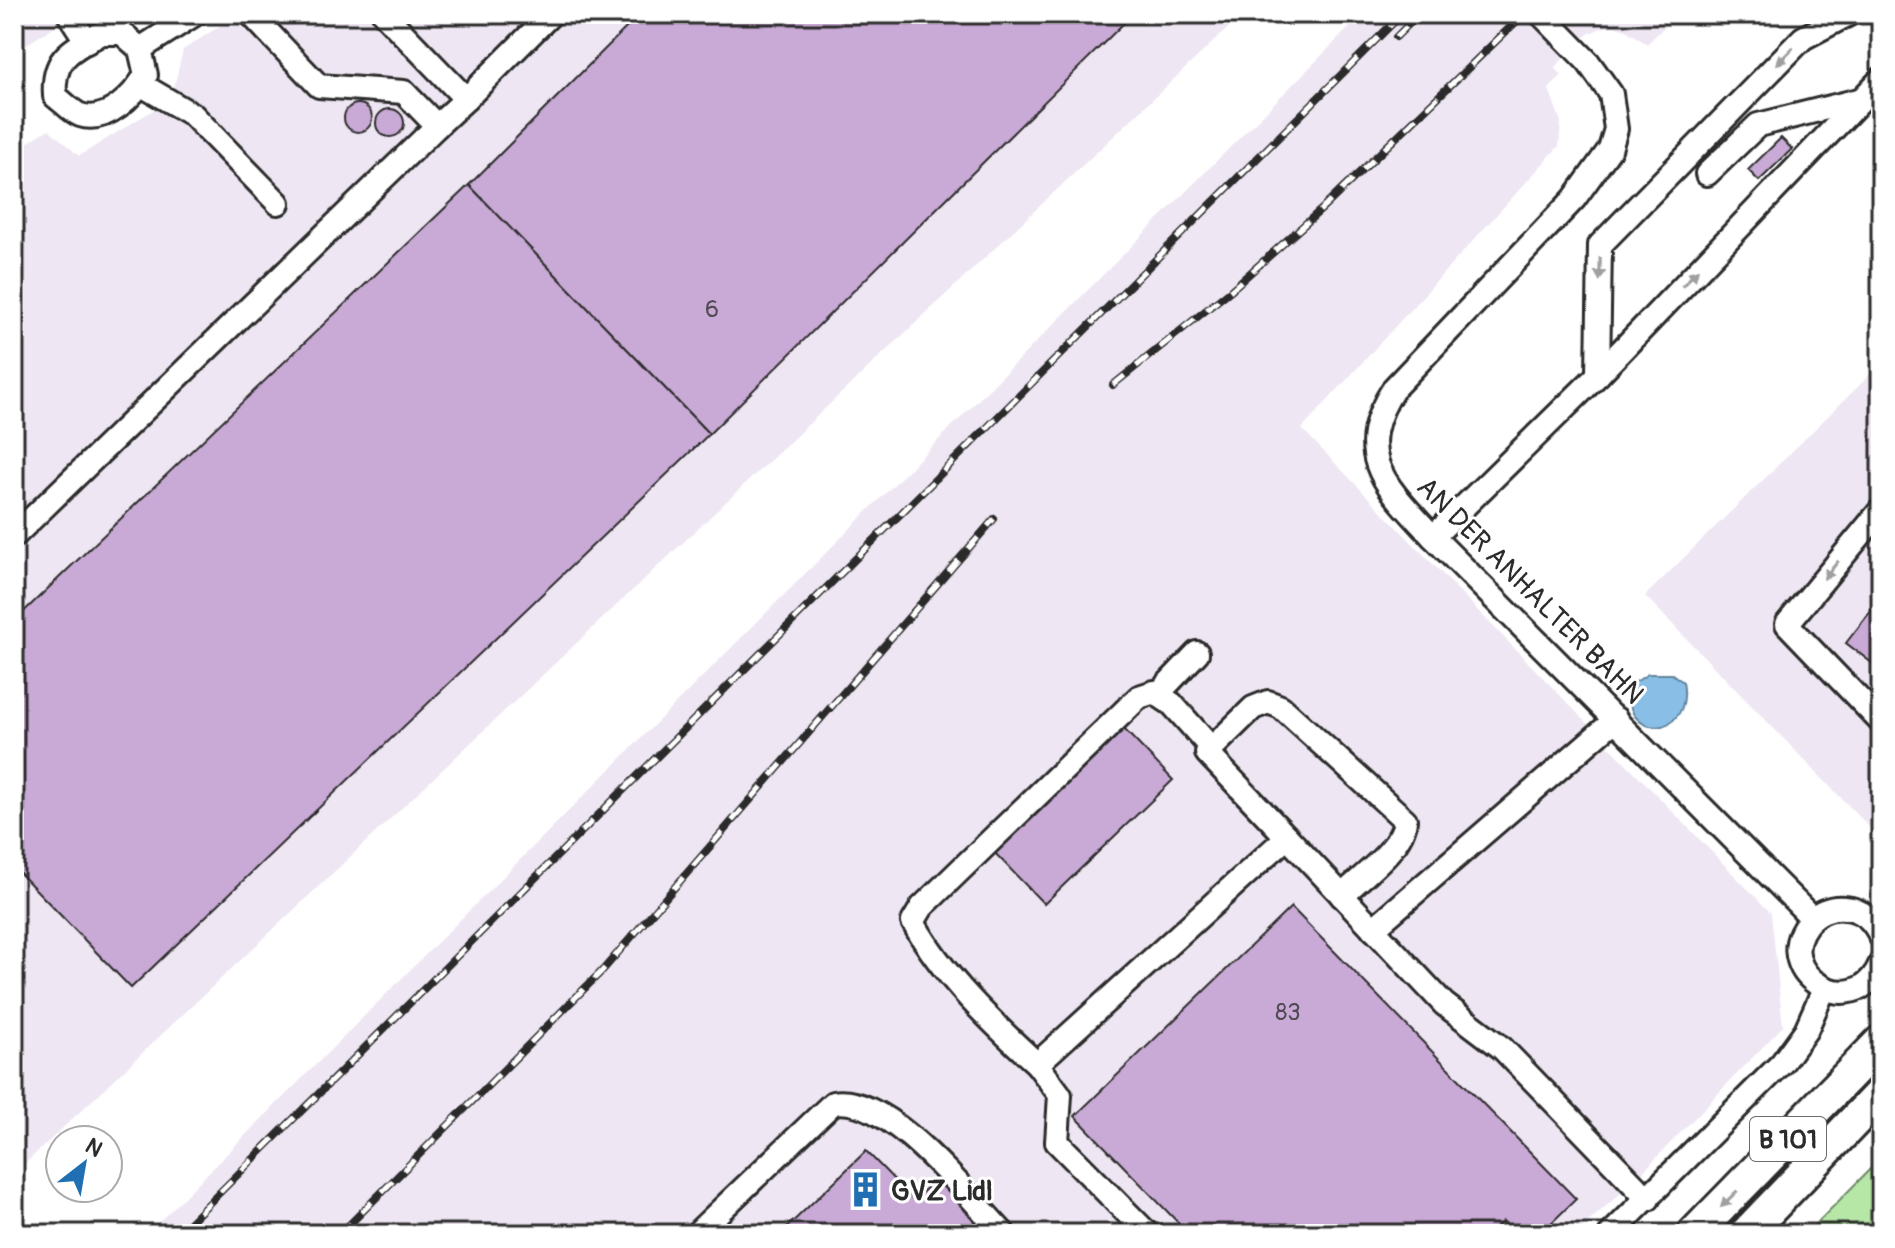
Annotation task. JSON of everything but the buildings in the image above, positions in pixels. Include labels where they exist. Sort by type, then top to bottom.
[{"type":"highway","name":"B 101","points":[[1694,1234],[1881,1042]]},
{"type":"highway","name":"B 101","points":[[1746,1234],[1881,1093]]},
{"type":"street","points":[[69,14],[87,42]]},
{"type":"street","points":[[140,49],[195,14]]},
{"type":"street","points":[[251,14],[319,86],[404,92],[437,126]]},
{"type":"street","points":[[384,14],[466,99]]},
{"type":"street","points":[[14,536],[551,14]]},
{"type":"street","name":"AN DER ANHALTER BAHN","points":[[1541,14],[1588,62],[1613,102],[1616,129],[1610,149],[1574,199],[1394,388],[1375,424],[1373,451],[1381,478],[1433,537],[1812,918]]},
{"type":"street","points":[[1598,375],[1600,245],[1803,38],[1849,14]]},
{"type":"street","points":[[102,33],[122,33],[140,49],[146,75],[134,95],[104,113],[81,115],[55,96],[53,73],[69,51],[102,33]]},
{"type":"street","points":[[1433,537],[1598,375],[1881,79]]},
{"type":"street","points":[[140,84],[193,115],[278,203]]},
{"type":"street","points":[[1707,174],[1758,125],[1860,100]]},
{"type":"street","points":[[1881,510],[1787,624],[1881,722]]},
{"type":"street","points":[[1158,694],[1197,653]]},
{"type":"street","points":[[1148,1234],[1057,1142],[1060,1095],[1037,1064],[990,1020],[924,943],[913,922],[922,907],[1139,697],[1154,692],[1158,694],[1172,704],[1212,749]]},
{"type":"street","points":[[1342,896],[1395,843],[1404,831],[1405,820],[1281,707],[1268,702],[1253,708],[1207,753],[1287,837],[1342,896],[1373,929],[1444,1004],[1502,1048],[1648,1199]]},
{"type":"street","points":[[1373,929],[1616,719]]},
{"type":"street","points":[[1037,1064],[1287,837]]},
{"type":"street","points":[[1880,930],[1858,911],[1834,908],[1812,918],[1803,930],[1799,957],[1812,982],[1837,993],[1863,986],[1881,963]]},
{"type":"street","points":[[1611,1234],[1782,1063],[1806,1030],[1824,989]]},
{"type":"street","points":[[696,1234],[833,1103],[850,1100],[894,1120],[1004,1234]]},
{"type":"shaded area","points":[[14,14],[73,14],[14,53]]},
{"type":"shaded area","points":[[238,14],[1243,14],[67,1124],[44,1124],[44,1146],[14,1174],[14,151],[49,129],[79,156],[171,99],[183,50]]},
{"type":"shaded area","points":[[1363,14],[1677,14],[1647,44],[1626,30],[1613,26],[1601,28],[1588,34],[1554,68],[1562,75],[1549,89],[1561,122],[1559,146],[1302,429],[1771,913],[1783,1026],[1632,1183],[1575,1234],[147,1234]]},
{"type":"shaded area","points":[[1881,364],[1881,839],[1645,596]]},
{"type":"green space","points":[[1881,1158],[1881,1234],[1806,1234]]},
{"type":"water","points":[[1648,674],[1672,674],[1683,682],[1683,701],[1678,715],[1668,724],[1656,727],[1645,724],[1635,716],[1630,703],[1631,685]]},
{"type":"railway","points":[[178,1234],[1402,14]]},
{"type":"railway","points":[[1396,37],[1419,14]]},
{"type":"railway","points":[[1113,385],[1231,290],[1323,208],[1524,14]]},
{"type":"railway","points":[[340,1234],[602,971],[994,519]]},
{"type":"place","name":"GVZ Lidl","points":[[865,1190]]}]
